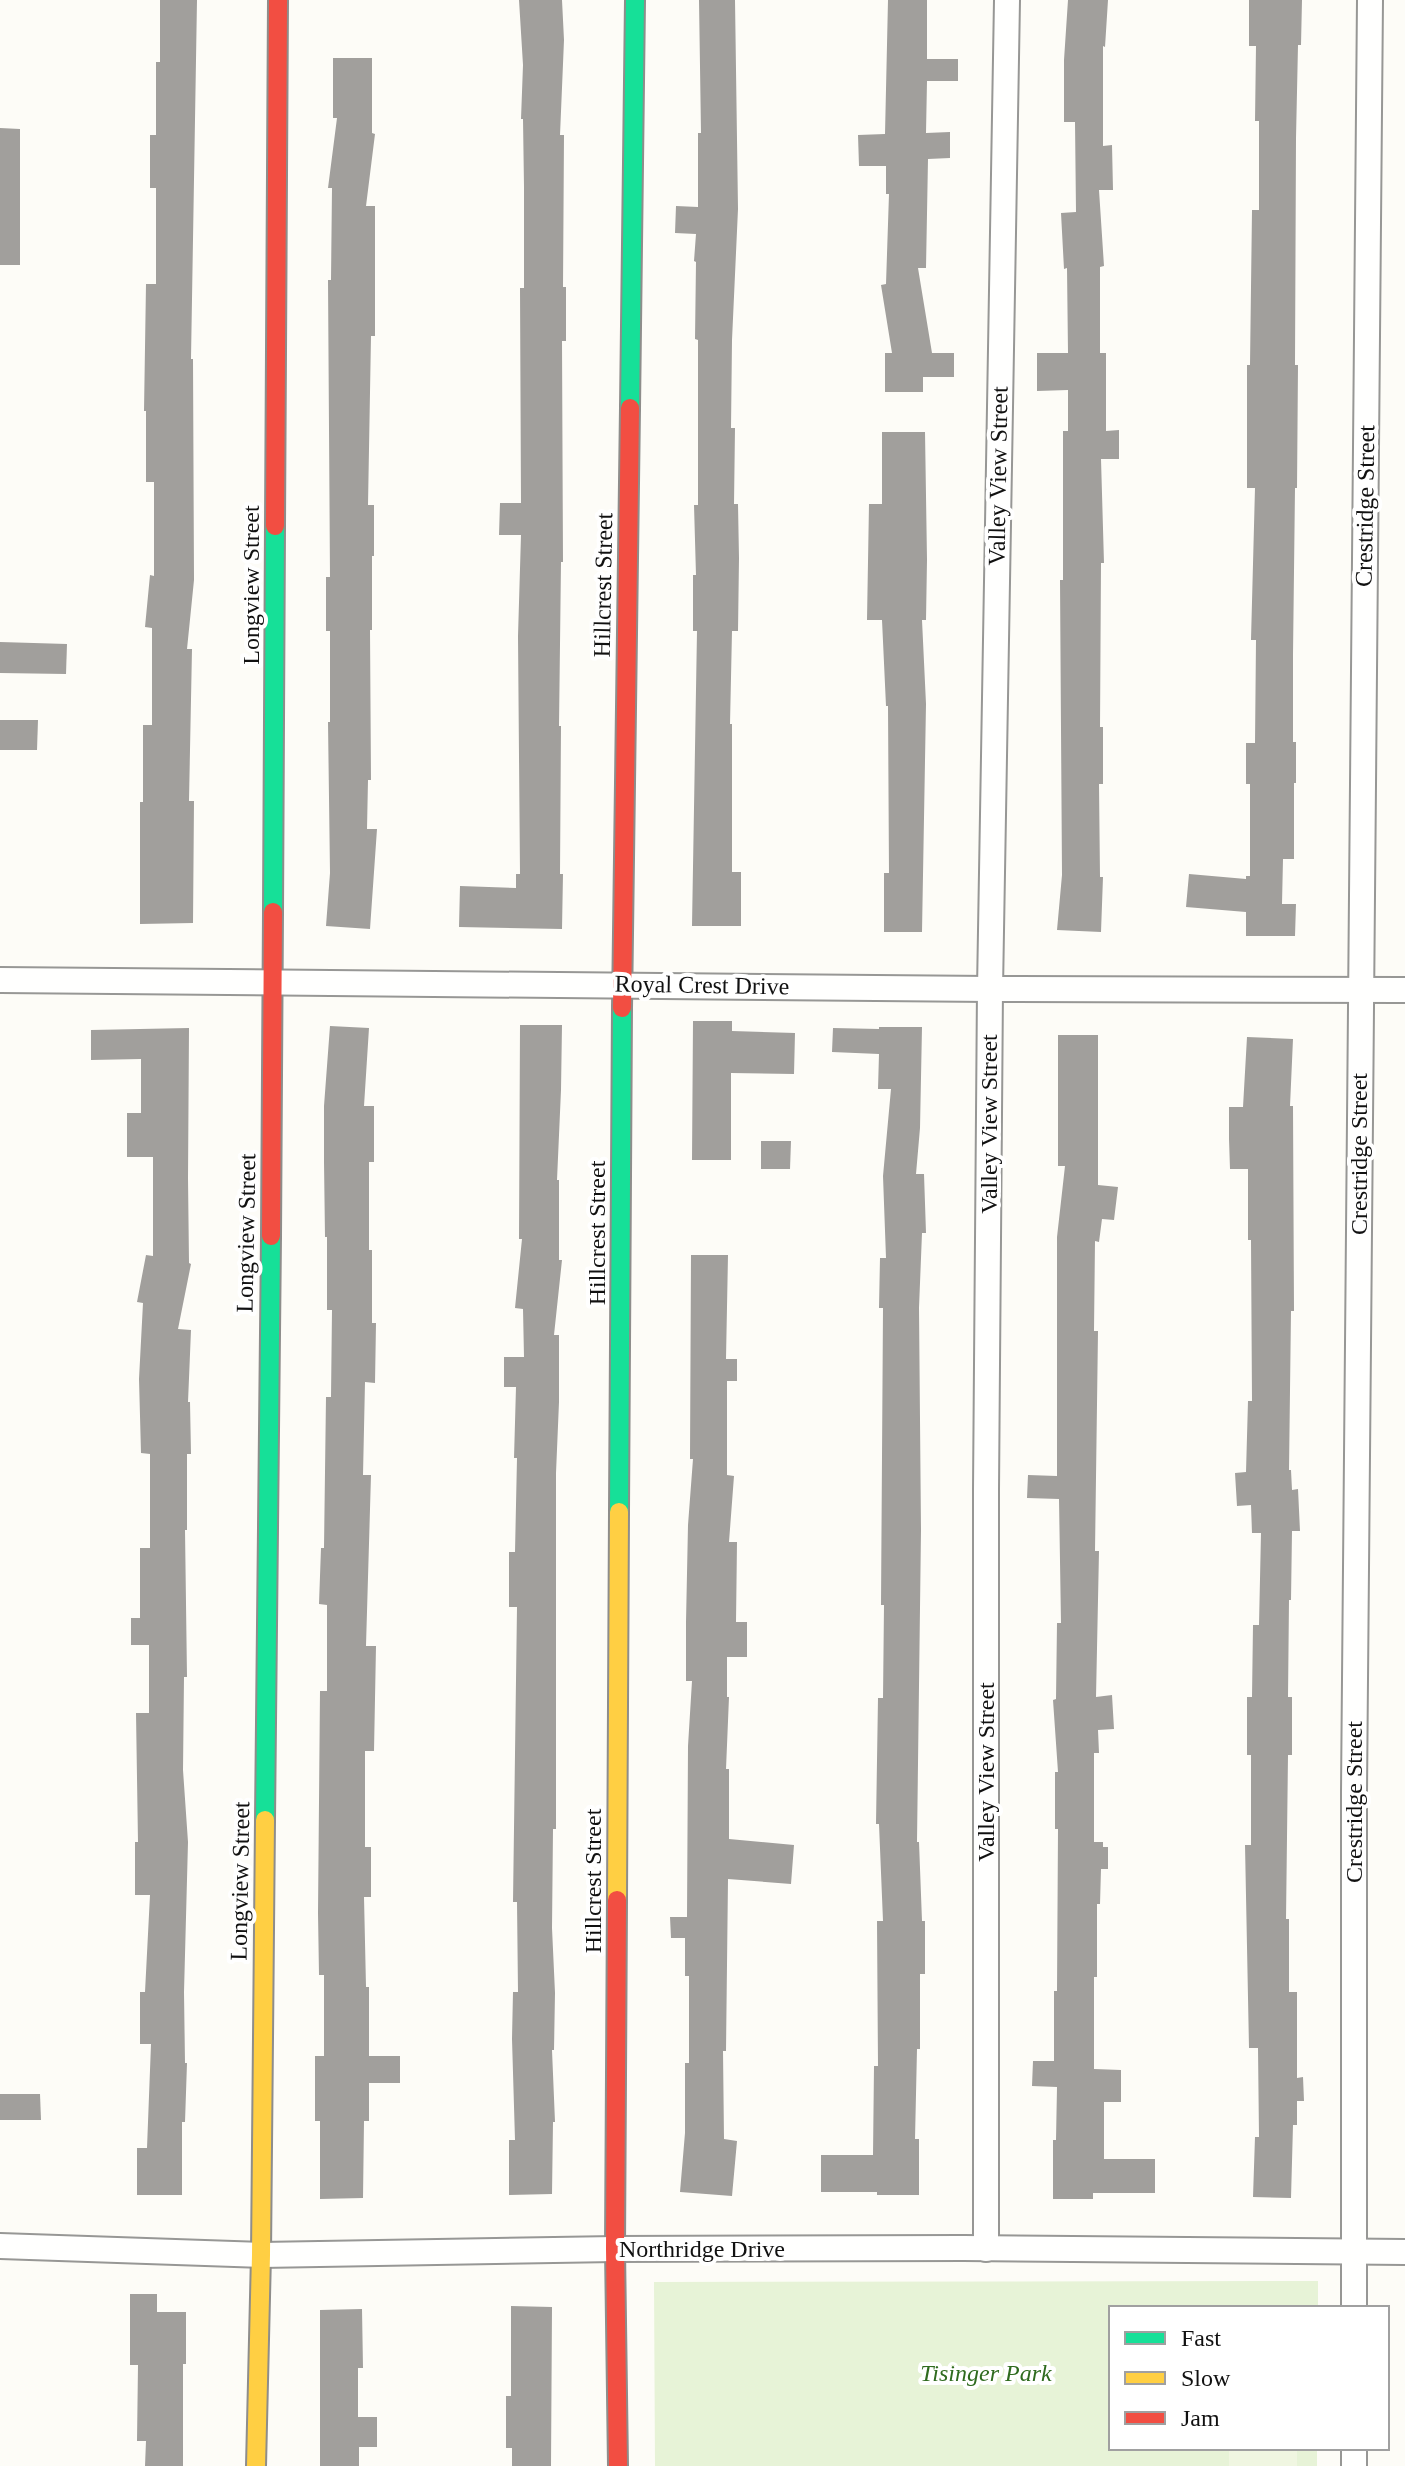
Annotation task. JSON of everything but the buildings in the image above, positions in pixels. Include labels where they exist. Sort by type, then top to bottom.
[{"type":"street","name":"Longview Street","points":[[256,2466],[261,2255],[273,981],[278,0]]},
{"type":"street","name":"Hillcrest Street","points":[[618,2466],[615,2249],[622,984],[635,0]]},
{"type":"street","name":"Valley View Street","points":[[986,2249],[986,1489],[990,989],[1007,0]]},
{"type":"street","name":"Crestridge Street","points":[[1354,2306],[1354,1792],[1370,0]]},
{"type":"street","name":"Royal Crest Drive","points":[[0,980],[1405,990]]},
{"type":"street","name":"Northridge Drive","points":[[0,2246],[261,2255],[615,2249],[1405,2252]]},
{"type":"green space","name":"Tisinger Park","points":[[1318,2281],[1318,2306],[1109,2306],[1109,2450],[1317,2450],[1317,2466],[655,2466],[654,2282]]},
{"type":"green space","points":[[1229,2450],[1297,2450],[1297,2466],[1229,2466]]},
{"type":"traffic: fast","points":[[630,408],[635,0]]},
{"type":"traffic: fast","points":[[273,912],[275,526]]},
{"type":"traffic: fast","points":[[619,1512],[622,1008]]},
{"type":"traffic: fast","points":[[265,1820],[271,1236]]},
{"type":"traffic: slow","points":[[617,1900],[619,1512]]},
{"type":"traffic: slow","points":[[256,2466],[265,1820]]},
{"type":"traffic: jam","points":[[275,526],[278,0]]},
{"type":"traffic: jam","points":[[622,1008],[630,408]]},
{"type":"traffic: jam","points":[[271,1236],[273,912]]},
{"type":"traffic: jam","points":[[617,1900],[615,2249],[618,2466]]}]
